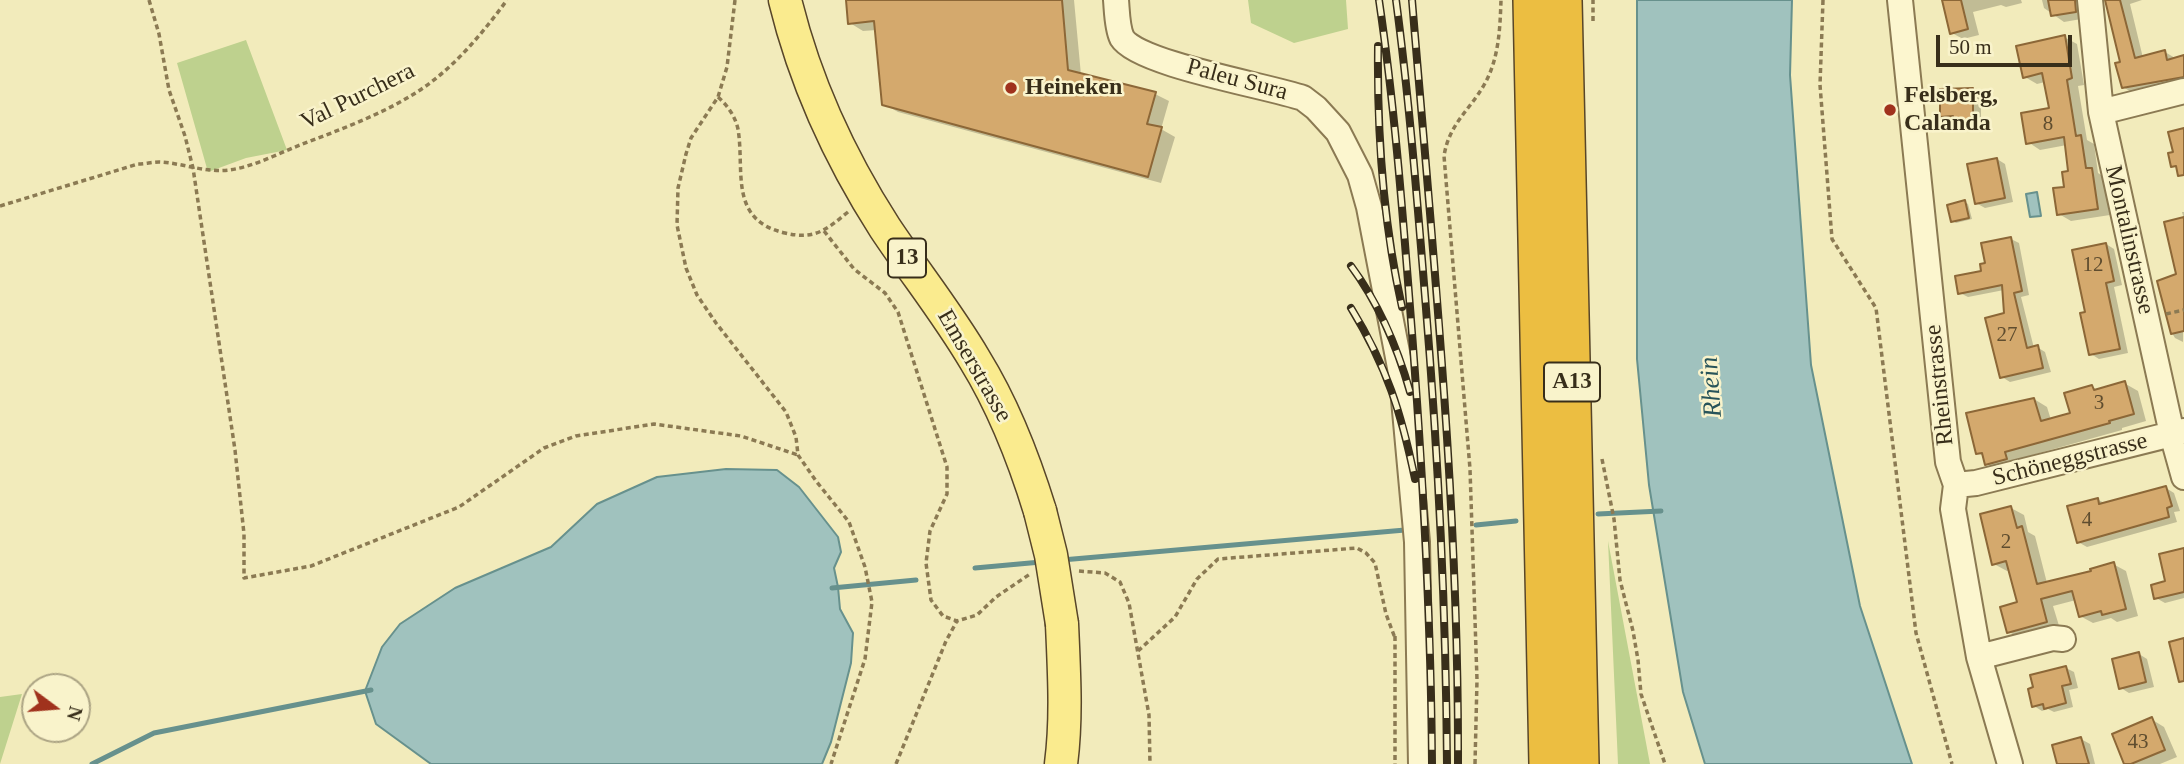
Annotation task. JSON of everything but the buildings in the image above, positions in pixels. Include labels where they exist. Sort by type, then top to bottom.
[{"type":"highway","name":"A13","points":[[1531,0],[1547,764]]},
{"type":"highway","name":"A13","points":[[1563,0],[1581,764]]},
{"type":"main road","name":"Emserstrasse","points":[[785,0],[815,95],[834,139],[886,229],[976,361],[1014,438],[1040,511],[1051,555],[1062,624],[1065,694],[1061,764]]},
{"type":"street","name":"Paleu Sura","points":[[1116,0],[1121,36],[1131,47],[1154,58],[1303,98],[1322,114],[1346,146],[1360,176],[1369,207],[1402,378],[1414,515],[1421,764]]},
{"type":"street","name":"Rheinstrasse","points":[[1900,0],[1948,462],[1956,485],[1953,509],[1979,657],[2010,764]]},
{"type":"street","name":"Montalinstrasse","points":[[2090,0],[2101,112],[2178,433],[2184,477]]},
{"type":"street","points":[[2101,112],[2184,91]]},
{"type":"street","name":"Schöneggstrasse","points":[[1956,485],[1976,483],[2178,433]]},
{"type":"street","points":[[1979,657],[2053,638],[2063,639]]},
{"type":"path","points":[[149,0],[159,34],[169,90],[193,168],[236,450],[244,534],[244,578],[311,566],[459,507],[544,448],[576,436],[654,424],[741,436],[798,455]]},
{"type":"path","name":"Val Purchera","points":[[0,206],[138,164],[160,162],[193,168],[228,170],[246,166],[376,114],[417,92],[442,73],[474,41],[507,0]]},
{"type":"path","points":[[735,0],[727,67],[718,97],[691,138],[678,188],[677,225],[686,268],[697,295],[786,412],[796,437],[798,455],[849,522],[865,567],[872,602],[865,659],[831,764]]},
{"type":"path","points":[[1475,764],[1478,680],[1470,469],[1444,156],[1446,144],[1455,125],[1477,96],[1490,72],[1498,43],[1501,0]]},
{"type":"path","points":[[1823,0],[1819,85],[1832,239],[1876,308],[1916,633],[1952,764]]},
{"type":"path","points":[[718,97],[733,115],[738,130],[740,185],[752,215],[775,230],[798,236],[824,232],[867,198]]},
{"type":"path","points":[[824,232],[854,269],[885,293],[898,312],[947,467],[947,494],[930,531],[926,563],[931,600],[943,616],[957,621],[977,615],[996,597],[1034,571]]},
{"type":"path","points":[[1612,507],[1620,580],[1633,631],[1641,694],[1665,764]]},
{"type":"path","points":[[1138,651],[1175,617],[1182,601],[1198,579],[1218,559],[1357,548],[1375,563],[1386,614],[1395,638]]},
{"type":"path","points":[[1073,571],[1105,573],[1120,582],[1129,603],[1149,715],[1150,764]]},
{"type":"path","points":[[895,764],[946,641],[957,621]]},
{"type":"green space","points":[[1248,0],[1346,0],[1348,29],[1294,43],[1251,23]]},
{"type":"green space","points":[[246,40],[287,150],[246,158],[208,172],[177,63]]},
{"type":"green space","points":[[1608,541],[1650,764],[1618,764]]},
{"type":"green space","points":[[21,694],[0,764],[0,697]]},
{"type":"water","name":"Rhein","points":[[1637,0],[1792,0],[1790,75],[1811,365],[1860,606],[1912,764],[1705,764],[1683,692],[1649,485],[1637,359]]},
{"type":"water","points":[[2037,192],[2041,216],[2030,217],[2026,194]]},
{"type":"water","points":[[726,469],[777,470],[799,487],[838,537],[841,552],[834,568],[840,609],[853,633],[851,663],[831,742],[822,764],[431,764],[376,724],[365,691],[382,647],[400,624],[455,588],[551,547],[597,504],[657,477]]},
{"type":"waterway","points":[[1598,514],[1661,511]]},
{"type":"waterway","points":[[1476,525],[1516,521]]},
{"type":"waterway","points":[[1062,560],[1405,530]]},
{"type":"waterway","points":[[975,568],[1041,562]]},
{"type":"waterway","points":[[832,588],[916,580]]},
{"type":"waterway","points":[[92,764],[154,733],[371,690]]},
{"type":"railway","points":[[1379,0],[1397,153],[1418,421],[1428,592],[1432,764]]},
{"type":"railway","points":[[1396,0],[1412,148],[1434,413],[1443,589],[1447,764]]},
{"type":"railway","points":[[1412,0],[1449,477],[1458,764]]},
{"type":"railway","points":[[1378,46],[1382,178],[1402,307]]},
{"type":"railway","points":[[1351,266],[1386,326],[1410,392]]},
{"type":"railway","points":[[1351,308],[1374,350],[1391,390],[1415,479]]},
{"type":"place","name":"Heineken","points":[[1011,88]]},
{"type":"place","name":"Felsberg, Calanda","points":[[1890,110]]}]
